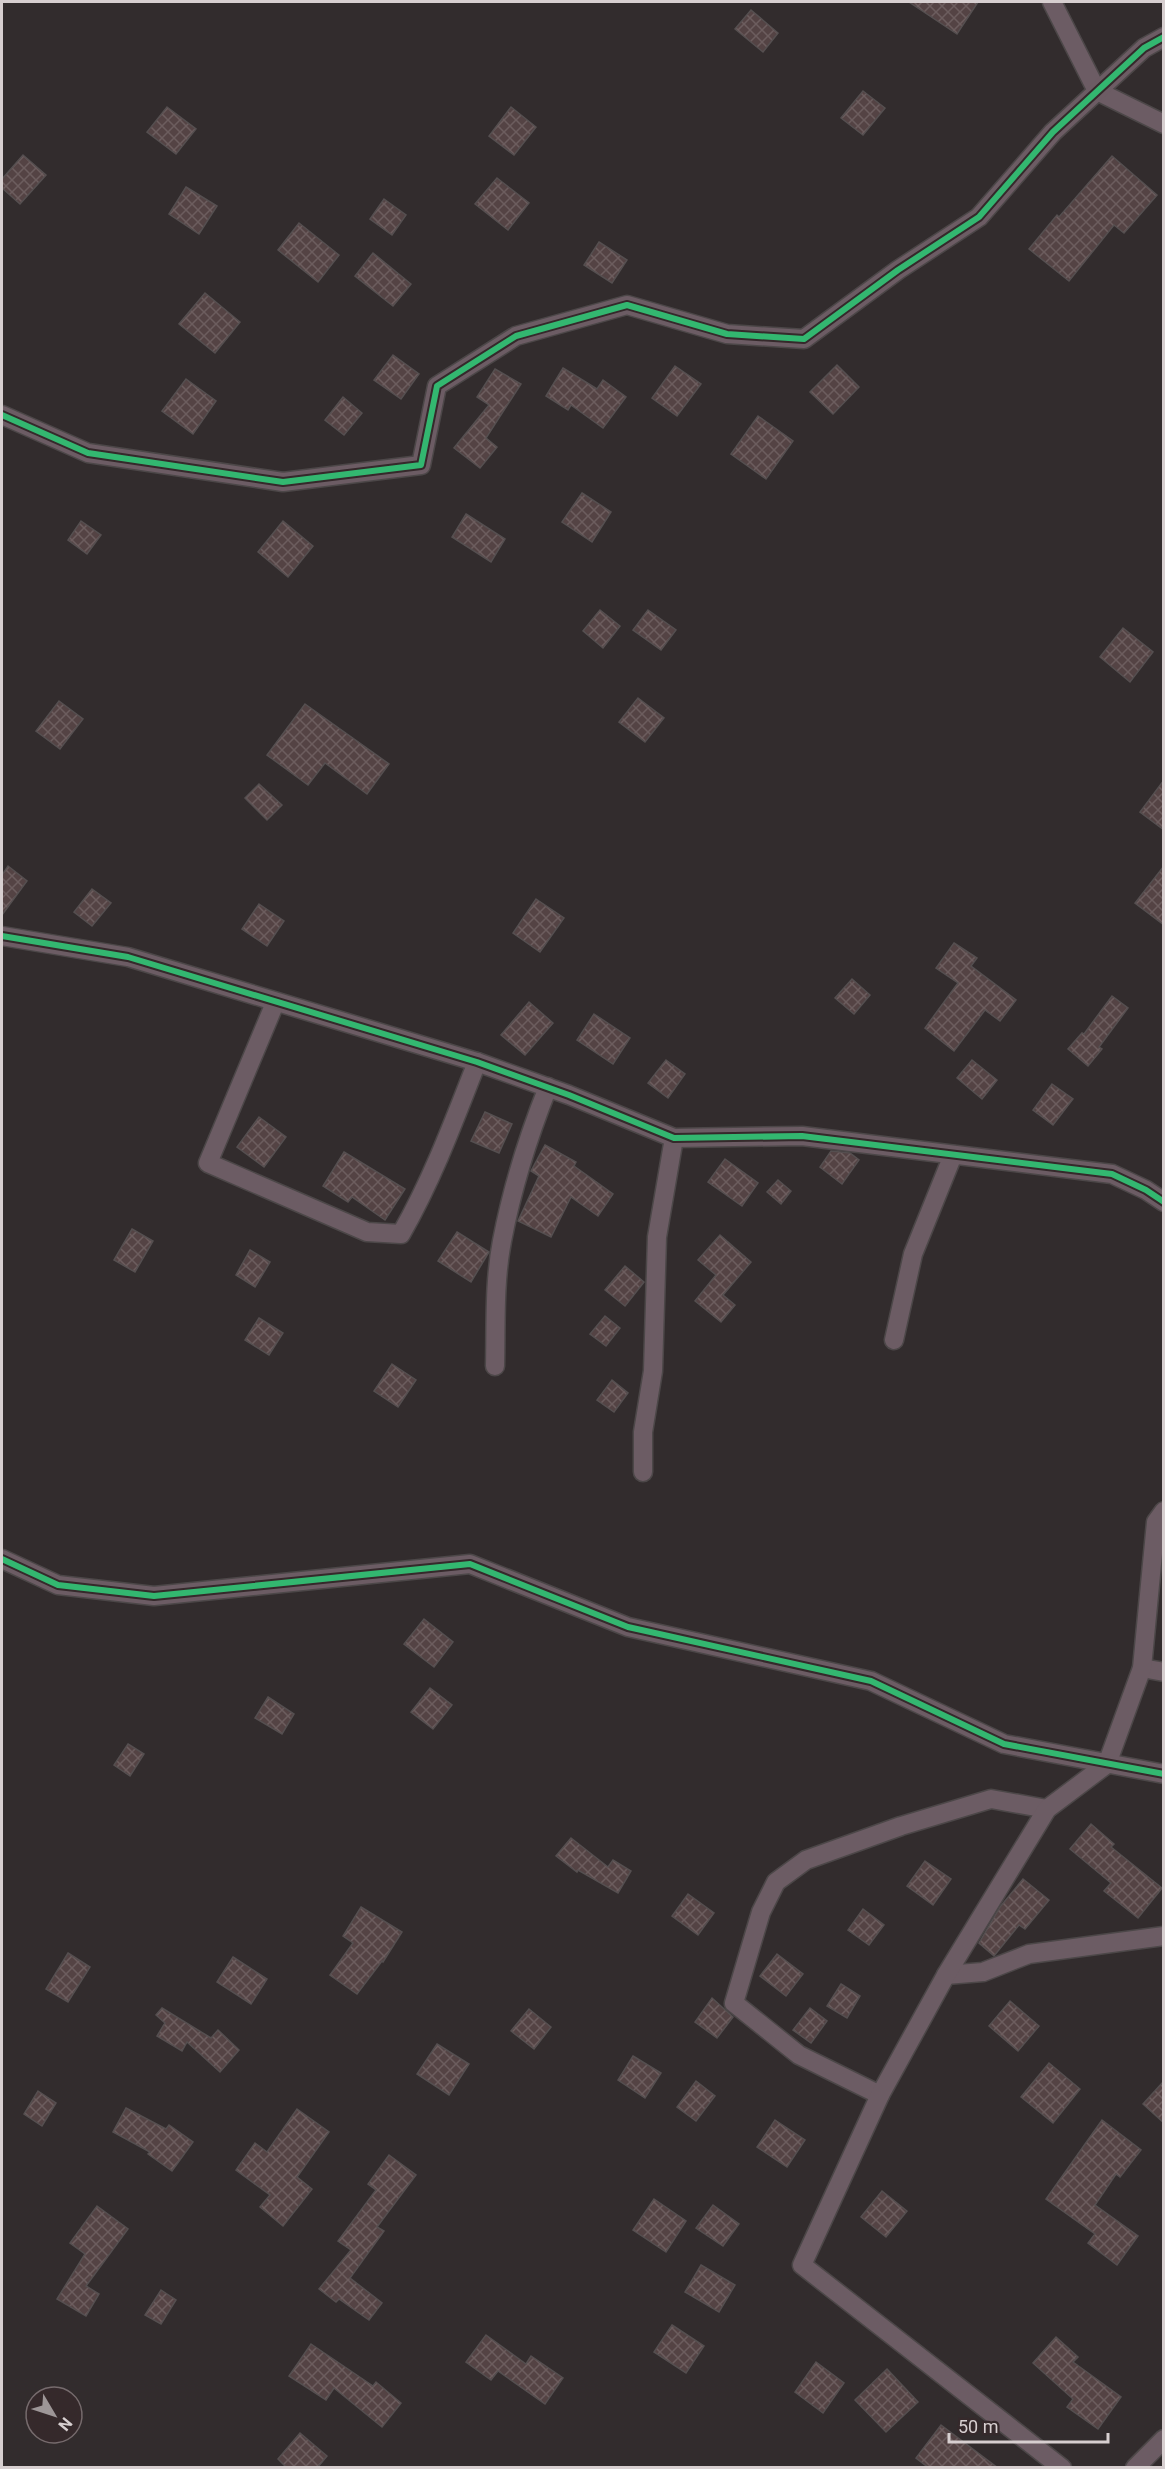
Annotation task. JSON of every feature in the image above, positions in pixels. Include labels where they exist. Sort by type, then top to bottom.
[{"type":"street","points":[[1052,2],[1097,91],[1164,124]]},
{"type":"street","points":[[2,415],[88,453],[283,482],[421,465],[437,386],[516,336],[627,305],[727,334],[804,339],[898,270],[979,217],[1053,132],[1144,48],[1164,37]]},
{"type":"street","points":[[2,936],[128,957],[477,1062],[674,1138],[802,1136],[1112,1174],[1146,1190],[1164,1202]]},
{"type":"street","points":[[275,1003],[208,1163],[367,1232],[400,1234],[417,1206],[477,1062]]},
{"type":"street","points":[[495,1365],[497,1287],[501,1243],[529,1137],[548,1088]]},
{"type":"street","points":[[643,1472],[643,1432],[653,1371],[657,1237],[674,1138]]},
{"type":"street","points":[[894,1340],[913,1254],[953,1155]]},
{"type":"street","points":[[1062,2468],[802,2265],[880,2095],[946,1975],[1047,1809],[1107,1764],[1142,1668],[1161,1520]]},
{"type":"street","points":[[2,1559],[58,1585],[154,1596],[470,1564],[628,1627],[871,1681],[1004,1744],[1164,1774]]},
{"type":"street","points":[[1142,1668],[1164,1672]]},
{"type":"street","points":[[880,2095],[799,2055],[734,2003],[761,1912],[776,1882],[806,1860],[901,1826],[991,1798],[1047,1809]]},
{"type":"street","points":[[946,1975],[983,1972],[1029,1954],[1164,1936]]},
{"type":"street","points":[[1136,2468],[1164,2439]]},
{"type":"building","points":[[909,2],[978,2],[957,34]]},
{"type":"building","points":[[751,10],[778,33],[763,52],[735,29]]},
{"type":"building","points":[[863,91],[885,108],[863,135],[841,118]]},
{"type":"building","points":[[167,107],[196,129],[176,154],[147,132]]},
{"type":"building","points":[[511,107],[536,127],[514,155],[489,136]]},
{"type":"building","points":[[23,155],[46,175],[20,204],[2,188],[2,179]]},
{"type":"building","points":[[1112,156],[1157,195],[1124,233],[1114,225],[1069,281],[1029,249]]},
{"type":"building","points":[[497,178],[529,203],[508,230],[475,204]]},
{"type":"building","points":[[186,187],[217,206],[199,234],[169,214]]},
{"type":"building","points":[[384,199],[406,215],[392,235],[370,219]]},
{"type":"building","points":[[299,223],[339,255],[318,282],[278,250]]},
{"type":"building","points":[[599,242],[627,260],[612,283],[584,265]]},
{"type":"building","points":[[373,253],[411,284],[393,306],[355,276]]},
{"type":"building","points":[[205,293],[240,322],[215,353],[179,324]]},
{"type":"building","points":[[393,355],[419,374],[401,399],[374,380]]},
{"type":"building","points":[[837,365],[859,387],[833,414],[810,392]]},
{"type":"building","points":[[675,366],[701,384],[677,416],[652,398]]},
{"type":"building","points":[[563,368],[597,389],[603,380],[626,397],[603,428],[571,405],[568,410],[546,396]]},
{"type":"building","points":[[495,369],[521,384],[486,438],[497,447],[480,468],[454,448],[489,405],[477,397]]},
{"type":"building","points":[[186,379],[216,401],[193,434],[162,411]]},
{"type":"building","points":[[343,397],[362,413],[344,435],[325,420]]},
{"type":"building","points":[[758,416],[793,441],[766,479],[731,454]]},
{"type":"building","points":[[582,493],[611,512],[592,542],[562,522]]},
{"type":"building","points":[[466,514],[505,539],[491,562],[452,537]]},
{"type":"building","points":[[81,521],[101,535],[87,554],[68,540]]},
{"type":"building","points":[[283,521],[313,546],[288,577],[258,552]]},
{"type":"building","points":[[600,610],[620,626],[603,648],[583,631]]},
{"type":"building","points":[[648,610],[676,630],[661,650],[633,630]]},
{"type":"building","points":[[1123,628],[1153,652],[1130,682],[1100,657]]},
{"type":"building","points":[[638,698],[664,718],[645,742],[619,722]]},
{"type":"building","points":[[59,701],[83,719],[60,749],[36,731]]},
{"type":"building","points":[[305,704],[389,764],[367,794],[325,763],[308,785],[267,755]]},
{"type":"building","points":[[1164,780],[1164,830],[1140,812]]},
{"type":"building","points":[[259,784],[282,805],[267,820],[245,798]]},
{"type":"building","points":[[8,866],[27,881],[2,915],[2,875]]},
{"type":"building","points":[[1164,866],[1164,925],[1135,903]]},
{"type":"building","points":[[92,889],[111,903],[92,926],[74,912]]},
{"type":"building","points":[[536,899],[564,918],[540,952],[513,933]]},
{"type":"building","points":[[259,904],[284,921],[267,946],[242,929]]},
{"type":"building","points":[[954,943],[977,958],[971,966],[1016,1000],[1000,1021],[985,1010],[954,1051],[925,1028],[958,983],[936,968]]},
{"type":"building","points":[[852,979],[870,995],[854,1014],[835,998]]},
{"type":"building","points":[[1112,996],[1128,1008],[1099,1047],[1102,1049],[1088,1066],[1068,1049],[1082,1033],[1084,1034]]},
{"type":"building","points":[[529,1002],[553,1023],[525,1055],[501,1035]]},
{"type":"building","points":[[594,1014],[630,1038],[613,1064],[577,1040]]},
{"type":"building","points":[[666,1060],[685,1074],[668,1098],[648,1083]]},
{"type":"building","points":[[972,1060],[997,1080],[982,1099],[957,1078]]},
{"type":"building","points":[[1052,1084],[1073,1099],[1053,1125],[1033,1110]]},
{"type":"building","points":[[485,1112],[512,1124],[499,1153],[471,1141]]},
{"type":"building","points":[[259,1117],[286,1137],[264,1167],[237,1147]]},
{"type":"building","points":[[545,1145],[576,1162],[574,1166],[613,1194],[598,1216],[571,1197],[551,1237],[518,1221],[539,1176],[531,1171]]},
{"type":"building","points":[[831,1151],[850,1153],[859,1160],[842,1184],[820,1167]]},
{"type":"building","points":[[344,1152],[405,1189],[385,1220],[352,1197],[348,1202],[323,1186]]},
{"type":"building","points":[[725,1159],[758,1183],[742,1206],[708,1182]]},
{"type":"building","points":[[778,1180],[791,1191],[781,1204],[767,1192]]},
{"type":"building","points":[[132,1229],[153,1241],[135,1272],[114,1260]]},
{"type":"building","points":[[457,1232],[489,1252],[471,1282],[438,1261]]},
{"type":"building","points":[[720,1235],[751,1262],[723,1295],[735,1305],[721,1322],[695,1301],[716,1275],[698,1260]]},
{"type":"building","points":[[250,1250],[270,1262],[255,1287],[236,1275]]},
{"type":"building","points":[[625,1266],[644,1282],[625,1306],[605,1290]]},
{"type":"building","points":[[605,1316],[620,1328],[606,1346],[590,1334]]},
{"type":"building","points":[[259,1318],[283,1333],[269,1355],[245,1340]]},
{"type":"building","points":[[392,1364],[416,1380],[398,1407],[374,1391]]},
{"type":"building","points":[[612,1380],[628,1393],[614,1412],[597,1400]]},
{"type":"building","points":[[424,1619],[453,1642],[434,1667],[404,1644]]},
{"type":"building","points":[[430,1688],[452,1705],[433,1729],[411,1712]]},
{"type":"building","points":[[268,1697],[294,1714],[282,1734],[255,1718]]},
{"type":"building","points":[[128,1744],[144,1754],[130,1776],[114,1765]]},
{"type":"building","points":[[1091,1824],[1114,1844],[1111,1847],[1162,1888],[1138,1918],[1104,1891],[1111,1883],[1070,1849]]},
{"type":"building","points":[[571,1838],[608,1867],[613,1860],[631,1871],[618,1893],[578,1870],[577,1872],[556,1856]]},
{"type":"building","points":[[925,1861],[951,1879],[933,1905],[907,1886]]},
{"type":"building","points":[[1023,1879],[1049,1900],[1025,1929],[1019,1925],[994,1956],[979,1943],[1000,1907]]},
{"type":"building","points":[[688,1894],[714,1913],[698,1935],[672,1916]]},
{"type":"building","points":[[361,1907],[402,1932],[383,1962],[357,1994],[330,1975],[353,1943],[343,1936]]},
{"type":"building","points":[[863,1909],[884,1925],[869,1945],[848,1930]]},
{"type":"building","points":[[68,1953],[90,1967],[68,2002],[46,1989]]},
{"type":"building","points":[[777,1954],[803,1974],[786,1996],[760,1976]]},
{"type":"building","points":[[233,1957],[267,1979],[251,2004],[217,1982]]},
{"type":"building","points":[[841,1984],[860,1996],[847,2018],[827,2006]]},
{"type":"building","points":[[712,1998],[733,2017],[717,2038],[695,2022]]},
{"type":"building","points":[[1010,2001],[1039,2026],[1018,2051],[989,2026]]},
{"type":"building","points":[[162,2008],[211,2038],[218,2030],[239,2050],[220,2072],[187,2042],[182,2051],[157,2036],[165,2023],[156,2015]]},
{"type":"building","points":[[810,2008],[827,2021],[811,2043],[793,2030]]},
{"type":"building","points":[[529,2009],[551,2027],[534,2049],[511,2031]]},
{"type":"building","points":[[437,2044],[469,2064],[449,2095],[417,2074]]},
{"type":"building","points":[[633,2056],[661,2073],[645,2098],[618,2080]]},
{"type":"building","points":[[1049,2063],[1080,2089],[1053,2123],[1021,2097]]},
{"type":"building","points":[[696,2081],[715,2096],[696,2121],[677,2107]]},
{"type":"building","points":[[1164,2081],[1164,2123],[1143,2104]]},
{"type":"building","points":[[38,2091],[56,2103],[42,2126],[24,2114]]},
{"type":"building","points":[[126,2108],[166,2129],[169,2125],[193,2142],[172,2171],[148,2154],[150,2152],[113,2132]]},
{"type":"building","points":[[297,2109],[329,2132],[297,2177],[312,2189],[283,2226],[260,2207],[270,2195],[236,2170],[255,2143],[267,2152]]},
{"type":"building","points":[[775,2120],[805,2140],[787,2167],[757,2147]]},
{"type":"building","points":[[1102,2120],[1141,2150],[1120,2177],[1116,2174],[1095,2205],[1138,2236],[1117,2265],[1088,2243],[1095,2234],[1046,2199]]},
{"type":"building","points":[[389,2155],[416,2175],[377,2227],[384,2231],[350,2278],[382,2303],[369,2320],[339,2299],[336,2302],[319,2289],[351,2250],[338,2241],[376,2190],[368,2184]]},
{"type":"building","points":[[882,2191],[907,2211],[886,2237],[861,2217]]},
{"type":"building","points":[[654,2199],[686,2221],[666,2252],[633,2230]]},
{"type":"building","points":[[713,2205],[739,2224],[723,2246],[696,2228]]},
{"type":"building","points":[[97,2206],[128,2229],[86,2286],[99,2294],[86,2316],[57,2299],[85,2254],[70,2243]]},
{"type":"building","points":[[701,2265],[735,2285],[719,2312],[685,2292]]},
{"type":"building","points":[[161,2290],[176,2300],[161,2324],[145,2315]]},
{"type":"building","points":[[672,2325],[704,2346],[686,2373],[654,2352]]},
{"type":"building","points":[[486,2335],[526,2364],[531,2356],[563,2378],[545,2404],[498,2371],[491,2380],[466,2362]]},
{"type":"building","points":[[1056,2337],[1078,2357],[1073,2362],[1121,2397],[1098,2429],[1067,2407],[1073,2399],[1033,2363]]},
{"type":"building","points":[[311,2344],[373,2386],[376,2382],[401,2403],[382,2427],[334,2388],[326,2400],[289,2376]]},
{"type":"building","points":[[816,2362],[844,2383],[823,2413],[795,2392]]},
{"type":"building","points":[[887,2369],[918,2402],[886,2432],[855,2400]]},
{"type":"building","points":[[941,2425],[998,2468],[929,2468],[916,2458]]},
{"type":"building","points":[[300,2433],[327,2456],[317,2468],[287,2468],[278,2459]]},
{"type":"cycle path","points":[[2,415],[88,453],[283,482],[421,465],[437,386],[516,336],[627,305],[727,334],[804,339],[898,270],[979,217],[1053,132],[1144,48],[1164,37]]},
{"type":"cycle path","points":[[2,936],[128,957],[477,1062],[569,1095],[674,1138],[802,1136],[1112,1174],[1146,1190],[1164,1202]]},
{"type":"cycle path","points":[[2,1559],[58,1585],[154,1596],[470,1564],[628,1627],[871,1681],[1004,1744],[1164,1774]]}]
